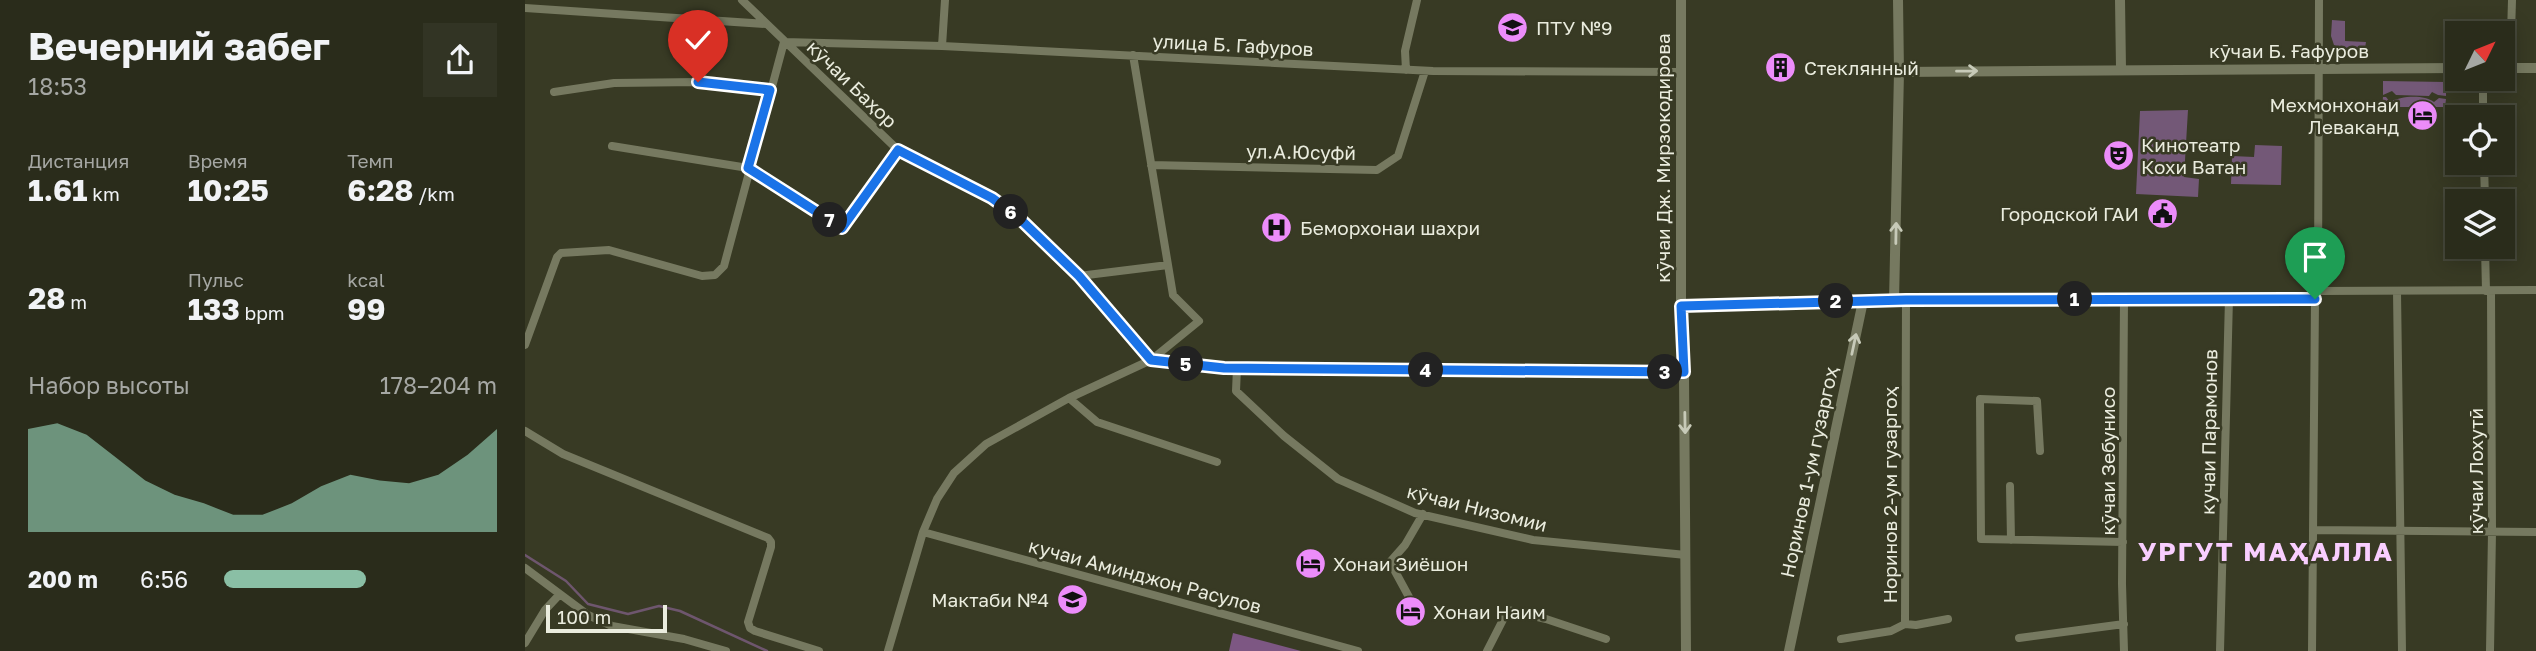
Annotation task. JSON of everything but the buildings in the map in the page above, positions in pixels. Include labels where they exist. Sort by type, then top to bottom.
[{"type":"street","name":"кӯчаи Баҳор","points":[[742,0],[898,150],[992,198],[1017,216],[1079,276],[1151,360]]},
{"type":"street","points":[[942,46],[945,0]]},
{"type":"street","points":[[1406,70],[1405,51],[1417,0]]},
{"type":"street","name":"кӯчаи Дж. Мирзокодирова","points":[[1681,0],[1681,306],[1686,651]]},
{"type":"street","points":[[1898,0],[1900,300]]},
{"type":"street","points":[[2120,0],[2120,68]]},
{"type":"street","points":[[2312,651],[2319,0]]},
{"type":"street","points":[[2510,21],[2512,0]]},
{"type":"street","points":[[525,8],[767,24]]},
{"type":"street","name":"кӯчаи Баҳор","points":[[525,345],[529,322],[557,257],[565,251],[609,250],[702,276],[715,275],[724,266],[748,168],[784,42]]},
{"type":"street","name":"улица Б. Гафуров","points":[[784,42],[942,46],[1425,71],[1681,72]]},
{"type":"street","points":[[1388,69],[1405,51]]},
{"type":"street","points":[[888,651],[923,532],[937,499],[954,473],[986,444],[1069,398],[1151,360],[1199,321],[1173,295],[1133,55]]},
{"type":"street","name":"кӯчаи Б. Ғафуров","points":[[1899,72],[2120,68],[2445,68]]},
{"type":"street","points":[[2515,68],[2536,68]]},
{"type":"street","name":"ул.А.Юсуфй","points":[[1151,165],[1377,170],[1398,156],[1425,71]]},
{"type":"street","points":[[554,92],[614,83],[698,82],[770,90]]},
{"type":"street","name":"кӯчаи Баҳор","points":[[612,146],[748,168],[842,228],[898,150]]},
{"type":"street","name":"кӯчаи Лохутӣ","points":[[2486,259],[2492,532],[2490,651]]},
{"type":"street","points":[[1079,276],[1168,265]]},
{"type":"street","points":[[1681,306],[1863,300],[2228,298],[2536,290]]},
{"type":"street","points":[[2397,292],[2402,651]]},
{"type":"street","name":"кучаи Парамонов","points":[[2220,651],[2228,298]]},
{"type":"street","name":"кӯчаи Зебунисо","points":[[2124,651],[2125,299]]},
{"type":"street","name":"Норинов 1-ум гузаргоҳ","points":[[1789,651],[1863,300]]},
{"type":"street","name":"Норинов 2-ум гузаргоҳ","points":[[1841,639],[1891,631],[1905,624],[1900,300]]},
{"type":"street","points":[[1151,360],[1237,368],[1684,372]]},
{"type":"street","name":"кӯчаи Низомии","points":[[1237,368],[1236,391],[1284,436],[1338,479],[1423,514],[1533,540],[1686,555]]},
{"type":"street","points":[[1069,398],[1097,422],[1217,462]]},
{"type":"street","points":[[2040,451],[2038,401],[1980,398],[1981,539],[2123,542]]},
{"type":"street","points":[[525,431],[563,454],[768,538],[771,547],[748,622],[750,628],[819,651]]},
{"type":"street","points":[[2010,486],[2011,540]]},
{"type":"street","points":[[1408,602],[1409,597],[1389,562],[1405,545],[1423,514]]},
{"type":"street","points":[[2313,530],[2536,532]]},
{"type":"street","name":"кучаи Аминджон Расулов","points":[[923,532],[1358,651]]},
{"type":"street","points":[[525,568],[588,615],[612,626],[684,639],[726,651]]},
{"type":"street","points":[[525,643],[545,610],[559,595]]},
{"type":"street","points":[[1487,651],[1508,610],[1607,639]]},
{"type":"street","points":[[1905,624],[1916,625],[1948,619]]},
{"type":"street","points":[[2019,638],[2124,624]]},
{"type":"shaded area","points":[[2332,20],[2345,21],[2345,41],[2366,42],[2365,48],[2340,48],[2334,45],[2331,36]]},
{"type":"shaded area","points":[[2383,81],[2445,82],[2446,96],[2432,92],[2429,96],[2396,95],[2392,91],[2383,95]]},
{"type":"shaded area","points":[[2383,97],[2390,102],[2412,97],[2434,102],[2439,98],[2446,99],[2445,107],[2382,107]]},
{"type":"shaded area","points":[[2188,110],[2184,177],[2199,179],[2198,197],[2136,194],[2140,111]]},
{"type":"shaded area","points":[[2255,145],[2282,146],[2281,185],[2231,184],[2232,156],[2254,157]]},
{"type":"shaded area","points":[[1233,633],[1301,651],[1229,651]]},
{"type":"waterway","points":[[525,555],[566,581],[588,604],[628,614],[659,606],[680,611],[767,651]]},
{"type":"place","name":"ПТУ №9","points":[[1513,28]]},
{"type":"place","name":"Стеклянный","points":[[1781,68]]},
{"type":"place","name":"Мехмонхонаи Леваканд","points":[[2422,116]]},
{"type":"place","name":"Кинотеатр Кохи Ватан","points":[[2118,156]]},
{"type":"place","name":"Городской ГАИ","points":[[2162,214]]},
{"type":"place","name":"Беморхонаи шахри","points":[[1277,228]]},
{"type":"place","name":"Хонаи Зиёшон","points":[[1310,564]]},
{"type":"place","name":"Мактаби №4","points":[[1072,600]]},
{"type":"place","name":"Хонаи Наим","points":[[1410,612]]},
{"type":"district","name":"УРГУТ МАҲАЛЛА","points":[[2266,552]]},
{"type":"route","points":[[698,82],[770,90],[748,168],[842,228],[898,150],[992,198],[1017,216],[1079,276],[1151,360],[1224,368],[1684,372],[1681,306],[1863,300],[2315,299]]}]
